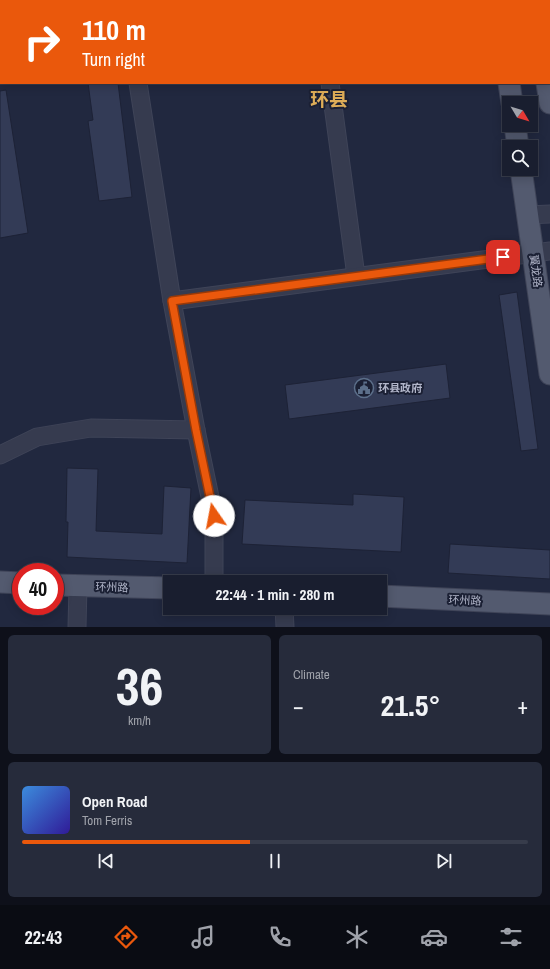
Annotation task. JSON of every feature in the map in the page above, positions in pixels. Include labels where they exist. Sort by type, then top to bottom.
[{"type":"main road","points":[[509,84],[511,96]]},
{"type":"main road","points":[[547,84],[550,103]]},
{"type":"main road","name":"翼龙路","points":[[522,176],[528,215],[542,252],[550,374]]},
{"type":"main road","points":[[0,582],[12,583]]},
{"type":"main road","name":"环州路","points":[[64,585],[163,588]]},
{"type":"main road","name":"环州路","points":[[387,596],[550,604]]},
{"type":"street","points":[[138,84],[172,301],[214,516],[214,575]]},
{"type":"street","points":[[330,84],[356,276]]},
{"type":"street","points":[[528,215],[550,214]]},
{"type":"street","points":[[172,301],[542,252]]},
{"type":"street","points":[[0,454],[36,437],[91,428],[196,430]]},
{"type":"street","points":[[77,627],[78,586]]},
{"type":"street","points":[[284,615],[285,627]]},
{"type":"building","points":[[88,84],[118,84],[132,197],[99,201],[88,121],[93,120]]},
{"type":"building","points":[[6,90],[28,233],[0,238],[0,91]]},
{"type":"building","points":[[517,292],[538,449],[521,451],[499,295]]},
{"type":"building","points":[[446,364],[450,398],[289,419],[285,385]]},
{"type":"building","points":[[67,468],[98,469],[96,531],[162,534],[164,486],[191,488],[187,563],[67,557]]},
{"type":"building","points":[[353,494],[404,497],[401,552],[242,544],[245,500],[353,505]]},
{"type":"building","points":[[450,544],[550,550],[550,579],[448,573]]},
{"type":"place","name":"环县政府","points":[[364,388]]},
{"type":"district","name":"环县","points":[[329,99]]},
{"type":"route","points":[[214,516],[172,301],[503,257]]}]
